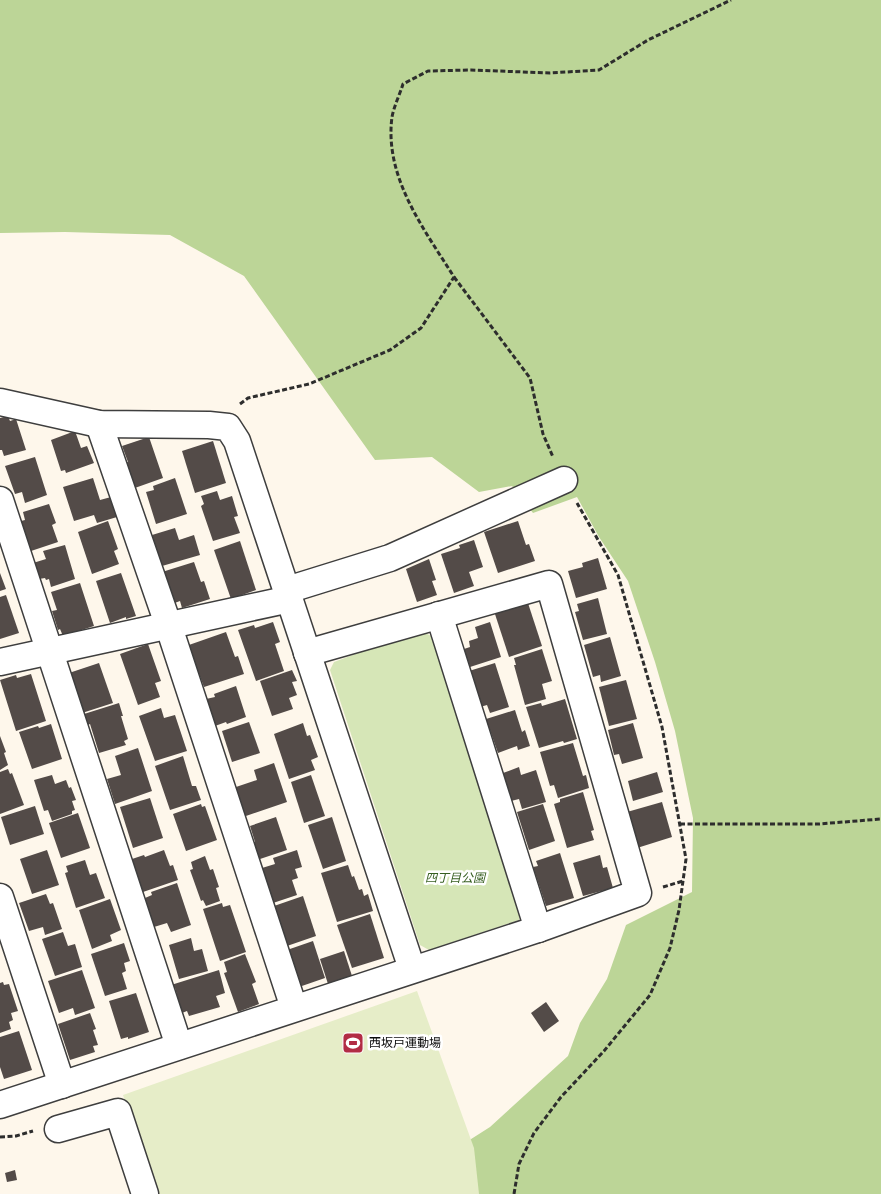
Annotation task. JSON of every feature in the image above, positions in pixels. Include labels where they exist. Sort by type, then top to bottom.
[{"type":"street","points":[[0,402],[99,424],[209,425],[228,427],[237,441],[412,969]]},
{"type":"street","points":[[99,424],[168,624],[294,1008]]},
{"type":"street","points":[[0,662],[288,595],[390,558],[564,480]]},
{"type":"street","points":[[0,500],[48,652],[179,1046]]},
{"type":"street","points":[[0,1105],[538,929],[638,893],[549,584],[307,653]]},
{"type":"street","points":[[439,615],[538,929]]},
{"type":"street","points":[[0,897],[62,1085]]},
{"type":"street","points":[[58,1129],[118,1112],[145,1194]]},
{"type":"path","points":[[514,1194],[519,1164],[534,1133],[561,1097],[604,1052],[650,995],[670,948],[686,859],[662,727],[618,575],[564,480],[543,434],[530,378],[454,277],[408,203],[391,150],[392,115],[403,84],[428,72],[471,70],[550,73],[599,70],[648,40],[731,0]]},
{"type":"path","points":[[228,427],[239,405],[248,398],[309,384],[390,350],[421,328],[454,277]]},
{"type":"path","points":[[680,824],[819,824],[881,819]]},
{"type":"path","points":[[0,1137],[58,1129]]},
{"type":"green space","points":[[0,0],[881,0],[881,1194],[470,1194],[468,1141],[490,1127],[568,1056],[580,1023],[607,979],[626,925],[692,892],[693,818],[675,731],[655,662],[628,581],[599,537],[577,497],[533,513],[512,486],[479,492],[432,457],[375,460],[244,276],[170,235],[65,232],[0,233]]},
{"type":"green space","name":"四丁目公園","points":[[420,630],[431,636],[522,910],[519,920],[429,950],[420,945],[330,670],[334,662]]},
{"type":"green space","name":"西坂戸運動場","points":[[417,991],[474,1148],[479,1194],[155,1194],[123,1095]]},
{"type":"building","points":[[8,416],[10,421],[16,419],[26,450],[4,456],[2,450],[0,450],[0,418]]},
{"type":"building","points":[[75,431],[81,448],[87,446],[94,463],[66,473],[65,470],[61,471],[51,440]]},
{"type":"building","points":[[149,437],[163,478],[132,489],[124,463],[128,462],[122,446]]},
{"type":"building","points":[[213,441],[226,483],[195,493],[182,451]]},
{"type":"building","points":[[35,457],[47,495],[25,503],[22,492],[15,494],[5,466]]},
{"type":"building","points":[[93,478],[100,500],[111,497],[117,517],[97,523],[94,515],[74,521],[63,487]]},
{"type":"building","points":[[175,478],[187,514],[156,524],[146,492],[154,490],[153,486]]},
{"type":"building","points":[[217,491],[220,500],[232,496],[238,516],[234,517],[240,533],[213,541],[201,506],[204,504],[201,496]]},
{"type":"building","points":[[49,504],[56,523],[52,525],[58,542],[31,551],[21,521],[25,520],[23,512]]},
{"type":"building","points":[[108,521],[118,549],[114,551],[119,564],[92,574],[78,532]]},
{"type":"building","points":[[518,521],[526,545],[529,544],[535,561],[498,573],[484,532]]},
{"type":"building","points":[[175,528],[179,540],[194,535],[200,555],[162,566],[152,535]]},
{"type":"building","points":[[474,540],[483,567],[469,572],[474,586],[454,593],[441,554],[460,548],[459,545]]},
{"type":"building","points":[[240,541],[256,590],[231,599],[214,550]]},
{"type":"building","points":[[65,545],[75,579],[51,587],[49,579],[39,579],[33,563],[46,559],[43,551]]},
{"type":"building","points":[[598,558],[607,589],[576,598],[568,571],[583,567],[582,563]]},
{"type":"building","points":[[429,559],[436,580],[432,581],[437,595],[417,602],[406,569]]},
{"type":"building","points":[[194,562],[201,582],[204,581],[210,599],[182,608],[180,601],[172,604],[162,572]]},
{"type":"building","points":[[0,573],[6,589],[0,591]]},
{"type":"building","points":[[121,573],[136,616],[126,619],[126,617],[110,623],[96,581]]},
{"type":"building","points":[[80,583],[94,626],[63,636],[60,629],[58,630],[52,611],[57,610],[51,592]]},
{"type":"building","points":[[6,595],[19,633],[0,639],[0,597]]},
{"type":"building","points":[[526,597],[542,646],[509,657],[493,608]]},
{"type":"building","points":[[598,598],[607,634],[583,640],[575,612],[579,611],[577,604]]},
{"type":"building","points":[[273,622],[280,642],[275,644],[284,671],[256,681],[238,630],[254,625],[255,628]]},
{"type":"building","points":[[490,622],[501,657],[470,667],[464,649],[470,647],[469,641],[478,638],[475,627]]},
{"type":"building","points":[[226,632],[235,657],[238,656],[244,674],[204,687],[199,674],[196,675],[186,646]]},
{"type":"building","points":[[610,637],[621,676],[601,682],[600,675],[593,677],[584,645]]},
{"type":"building","points":[[148,644],[161,681],[155,683],[160,697],[138,705],[120,654]]},
{"type":"building","points":[[542,649],[552,681],[542,684],[546,699],[525,705],[514,665],[516,665],[514,658]]},
{"type":"building","points":[[99,663],[113,703],[82,713],[69,673]]},
{"type":"building","points":[[495,663],[509,707],[490,713],[487,705],[480,707],[469,671]]},
{"type":"building","points":[[292,670],[297,681],[292,682],[297,695],[289,698],[293,709],[272,716],[260,681]]},
{"type":"building","points":[[31,674],[46,721],[16,731],[0,680],[16,675],[17,678]]},
{"type":"building","points":[[626,680],[637,719],[609,726],[599,687]]},
{"type":"building","points":[[236,686],[246,717],[215,726],[206,699],[215,697],[214,694]]},
{"type":"building","points":[[565,699],[577,739],[539,748],[526,707],[541,703],[542,706]]},
{"type":"building","points":[[119,703],[128,739],[124,741],[126,745],[99,753],[90,724],[88,725],[84,714]]},
{"type":"building","points":[[161,708],[164,718],[175,715],[187,751],[155,761],[139,716]]},
{"type":"building","points":[[515,710],[522,732],[525,730],[530,746],[518,750],[517,746],[498,753],[486,719]]},
{"type":"building","points":[[249,722],[260,753],[232,762],[222,731]]},
{"type":"building","points":[[303,723],[307,736],[310,735],[318,757],[311,760],[315,770],[289,779],[274,734]]},
{"type":"building","points":[[633,723],[643,758],[622,764],[619,754],[614,755],[608,730]]},
{"type":"building","points":[[51,724],[62,759],[32,769],[19,732]]},
{"type":"building","points":[[0,736],[6,752],[4,753],[8,765],[0,770]]},
{"type":"building","points":[[573,743],[583,776],[586,775],[589,788],[558,798],[554,785],[550,786],[540,752]]},
{"type":"building","points":[[138,748],[152,791],[115,804],[107,779],[121,775],[115,756]]},
{"type":"building","points":[[183,756],[192,786],[196,786],[201,800],[170,810],[155,766]]},
{"type":"building","points":[[274,763],[287,802],[243,817],[233,788],[257,780],[254,770]]},
{"type":"building","points":[[519,767],[521,775],[536,770],[546,802],[522,809],[519,799],[511,801],[503,773]]},
{"type":"building","points":[[8,769],[10,774],[12,773],[24,805],[0,814],[0,772]]},
{"type":"building","points":[[657,772],[663,792],[633,801],[628,781]]},
{"type":"building","points":[[52,775],[55,784],[66,780],[76,800],[72,801],[75,810],[72,811],[72,814],[52,821],[48,810],[44,811],[34,780]]},
{"type":"building","points":[[311,775],[325,816],[304,823],[291,782]]},
{"type":"building","points":[[583,792],[594,830],[591,831],[594,840],[567,848],[554,804],[560,802],[560,799]]},
{"type":"building","points":[[150,798],[163,838],[133,848],[120,807]]},
{"type":"building","points":[[662,802],[672,837],[637,848],[627,812]]},
{"type":"building","points":[[201,804],[202,807],[205,806],[217,840],[186,851],[173,814]]},
{"type":"building","points":[[543,804],[555,841],[529,850],[517,812]]},
{"type":"building","points":[[35,806],[44,834],[10,845],[1,817]]},
{"type":"building","points":[[78,813],[90,848],[61,858],[49,823]]},
{"type":"building","points":[[276,817],[287,850],[257,860],[251,843],[255,842],[250,826]]},
{"type":"building","points":[[332,817],[346,861],[323,869],[308,825]]},
{"type":"building","points":[[47,850],[59,885],[32,894],[20,859]]},
{"type":"building","points":[[164,850],[170,866],[173,865],[178,880],[143,892],[132,859],[144,855],[145,857]]},
{"type":"building","points":[[297,850],[302,867],[295,869],[298,878],[292,880],[297,895],[273,903],[262,868],[275,864],[273,858]]},
{"type":"building","points":[[560,853],[574,898],[546,906],[533,867],[538,866],[536,861]]},
{"type":"building","points":[[600,855],[603,868],[607,867],[613,888],[583,896],[573,863]]},
{"type":"building","points":[[205,856],[210,870],[213,869],[219,887],[216,888],[220,901],[206,906],[203,900],[201,901],[190,870],[193,869],[191,862]]},
{"type":"building","points":[[85,860],[90,875],[96,873],[105,898],[76,908],[65,873],[68,872],[66,866]]},
{"type":"building","points":[[348,865],[359,890],[362,889],[364,896],[368,894],[373,911],[337,922],[321,873]]},
{"type":"building","points":[[177,883],[191,925],[171,932],[167,923],[154,927],[145,898],[152,895],[151,892]]},
{"type":"building","points":[[46,894],[50,904],[53,903],[62,929],[45,935],[43,927],[29,931],[19,903]]},
{"type":"building","points":[[303,896],[316,936],[287,946],[274,906]]},
{"type":"building","points":[[110,899],[121,930],[110,935],[112,941],[92,949],[79,910]]},
{"type":"building","points":[[222,903],[223,907],[230,905],[246,952],[220,961],[203,909]]},
{"type":"building","points":[[370,914],[384,958],[352,968],[337,925]]},
{"type":"building","points":[[63,932],[68,946],[75,944],[82,967],[55,976],[42,939]]},
{"type":"building","points":[[191,938],[194,951],[202,949],[208,971],[179,979],[169,945]]},
{"type":"building","points":[[313,941],[325,978],[299,987],[287,950]]},
{"type":"building","points":[[124,943],[130,961],[124,963],[126,971],[122,973],[127,989],[105,996],[91,954]]},
{"type":"building","points":[[344,951],[352,976],[328,984],[320,959]]},
{"type":"building","points":[[245,954],[256,982],[252,984],[259,1004],[238,1012],[224,973],[227,972],[224,962]]},
{"type":"building","points":[[82,970],[95,1008],[75,1015],[73,1008],[59,1013],[48,981]]},
{"type":"building","points":[[219,970],[225,993],[216,996],[220,1007],[189,1016],[187,1011],[182,1013],[175,988],[173,989],[171,985]]},
{"type":"building","points":[[3,982],[4,985],[9,984],[18,1011],[11,1013],[13,1020],[9,1022],[11,1029],[0,1033],[0,983]]},
{"type":"building","points":[[136,993],[149,1032],[128,1039],[128,1037],[121,1039],[109,1001]]},
{"type":"building","points":[[546,1002],[559,1021],[544,1032],[531,1013]]},
{"type":"building","points":[[90,1013],[96,1029],[93,1030],[98,1045],[93,1046],[95,1052],[70,1060],[58,1024]]},
{"type":"building","points":[[19,1031],[32,1070],[4,1079],[0,1067],[0,1037]]},
{"type":"building","points":[[15,1170],[17,1180],[7,1182],[5,1173]]},
{"type":"place","name":"西坂戸運動場","points":[[353,1043]]}]
